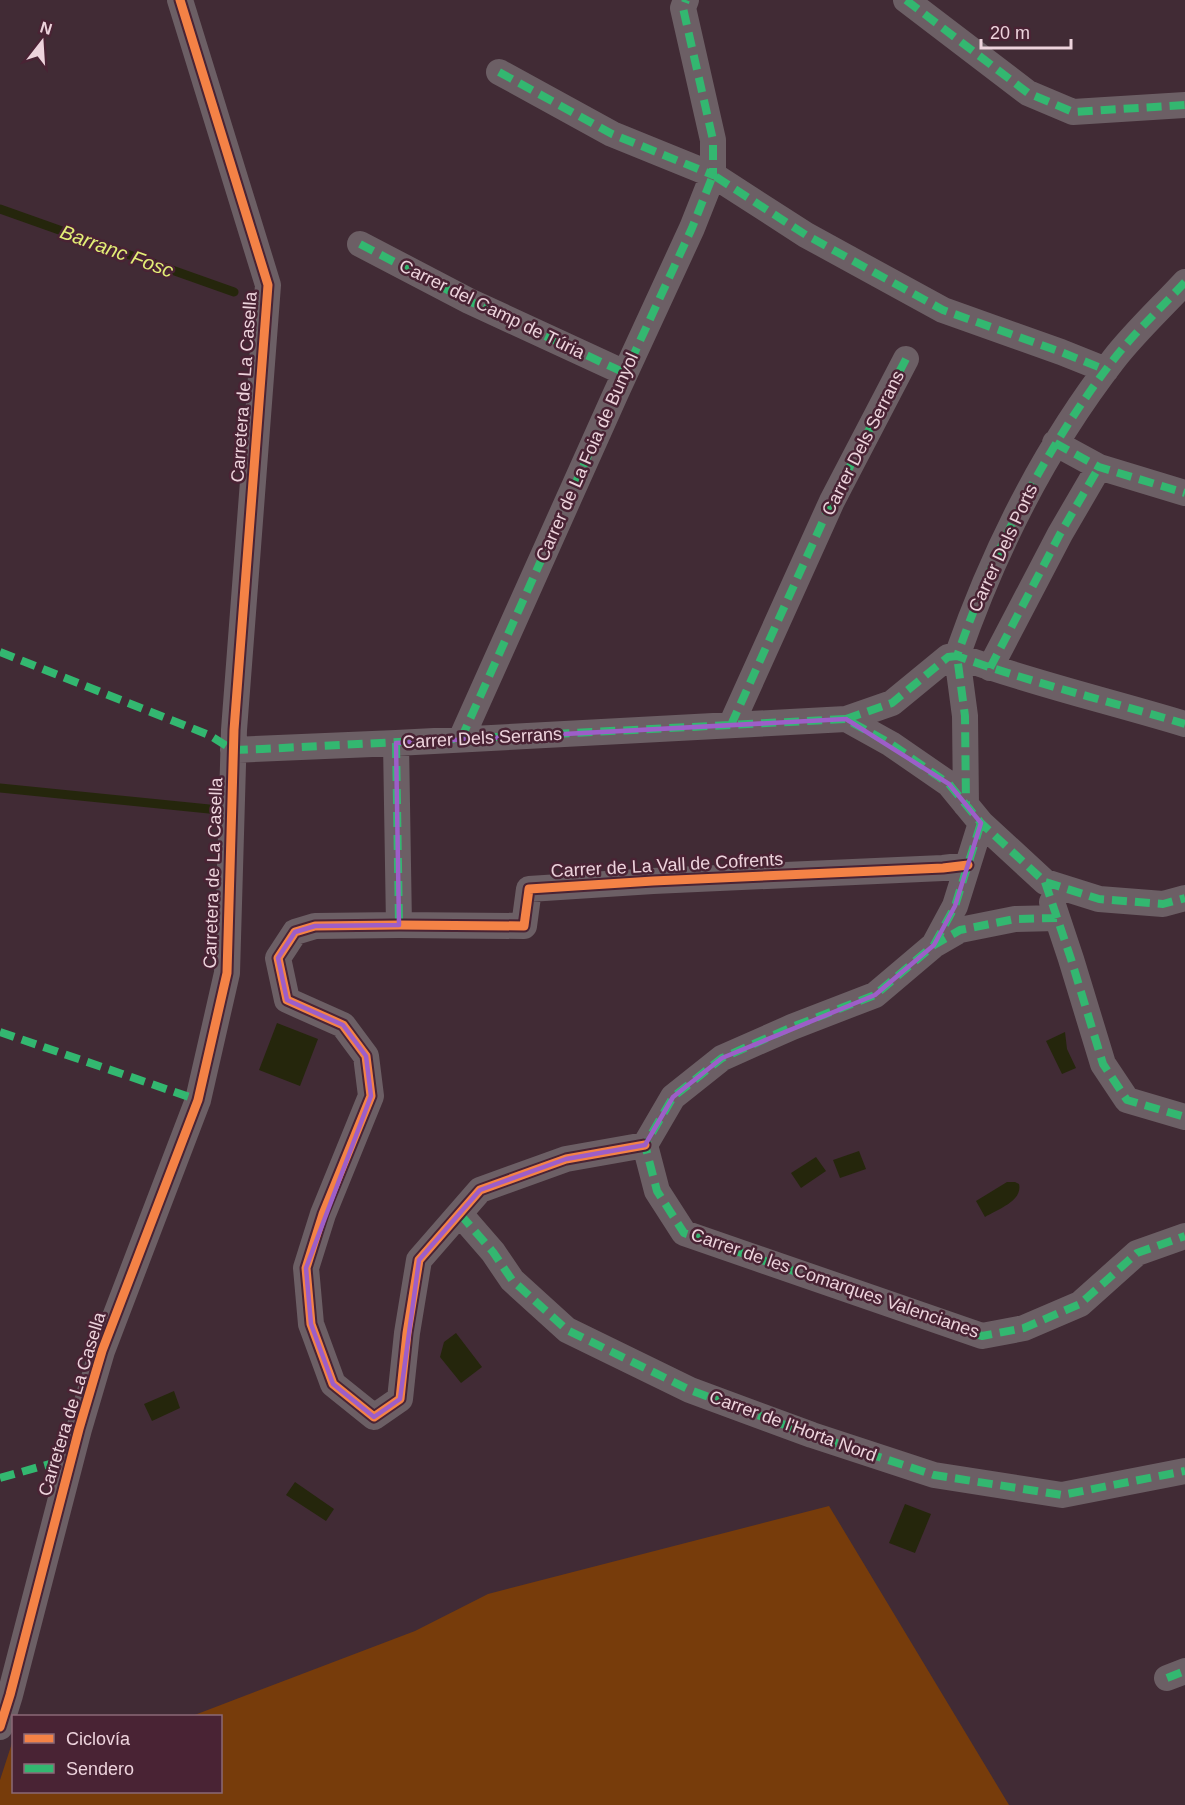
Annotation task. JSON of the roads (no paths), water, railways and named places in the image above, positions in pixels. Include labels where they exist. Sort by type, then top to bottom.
[{"type":"street","name":"Carretera de La Casella","points":[[0,1727],[70,1458],[102,1351],[198,1100],[227,973],[234,730],[268,285],[180,0]]},
{"type":"street","name":"Carrer de La Foia de Bunyol","points":[[461,739],[692,228],[712,175],[713,140],[683,8],[686,0]]},
{"type":"street","points":[[906,0],[1028,93],[1073,112],[1185,105]]},
{"type":"street","points":[[499,72],[612,134],[712,175],[806,235],[943,310],[1106,370]]},
{"type":"street","name":"Carrer del Camp de Túria","points":[[360,244],[470,301],[625,373]]},
{"type":"street","points":[[1185,282],[1116,357],[1055,443],[1099,466],[1185,493]]},
{"type":"street","name":"Carrer Dels Serrans","points":[[731,725],[832,501],[906,359]]},
{"type":"street","name":"Carrer Dels Ports","points":[[973,814],[957,656],[976,602],[1013,523],[1055,443]]},
{"type":"street","points":[[990,668],[1060,534],[1099,466]]},
{"type":"street","points":[[846,719],[892,703],[948,657],[957,656],[990,668],[1185,724]]},
{"type":"street","name":"Carrer Dels Serrans","points":[[233,750],[846,719]]},
{"type":"street","points":[[846,719],[891,744],[949,784],[973,814],[1045,882],[1099,899],[1163,904],[1185,898]]},
{"type":"street","points":[[396,743],[399,924],[315,926],[295,932],[278,958],[287,1000],[343,1025],[366,1056],[371,1096],[323,1214],[306,1268],[311,1324],[333,1384],[374,1417],[400,1399],[406,1333],[419,1260],[480,1190],[566,1159],[645,1145],[673,1097],[722,1058],[792,1027],[875,995],[934,945],[960,930],[1015,919],[1057,918]]},
{"type":"street","points":[[934,945],[955,906],[968,865],[973,814]]},
{"type":"street","name":"Carrer de La Vall de Cofrents","points":[[399,924],[524,926],[529,889],[653,881],[932,869],[968,865]]},
{"type":"street","points":[[1045,882],[1103,1064],[1127,1100],[1185,1117]]},
{"type":"street","name":"Carrer de les Comarques Valencianes","points":[[645,1145],[657,1191],[684,1233],[982,1336],[1024,1328],[1080,1304],[1137,1253],[1185,1236]]},
{"type":"street","name":"Carrer de l'Horta Nord","points":[[459,1214],[493,1252],[512,1280],[567,1330],[690,1390],[812,1435],[934,1475],[1062,1495],[1185,1471]]},
{"type":"waterway","name":"Barranc Fosc","points":[[0,209],[234,292]]},
{"type":"waterway","points":[[0,788],[229,811]]}]
